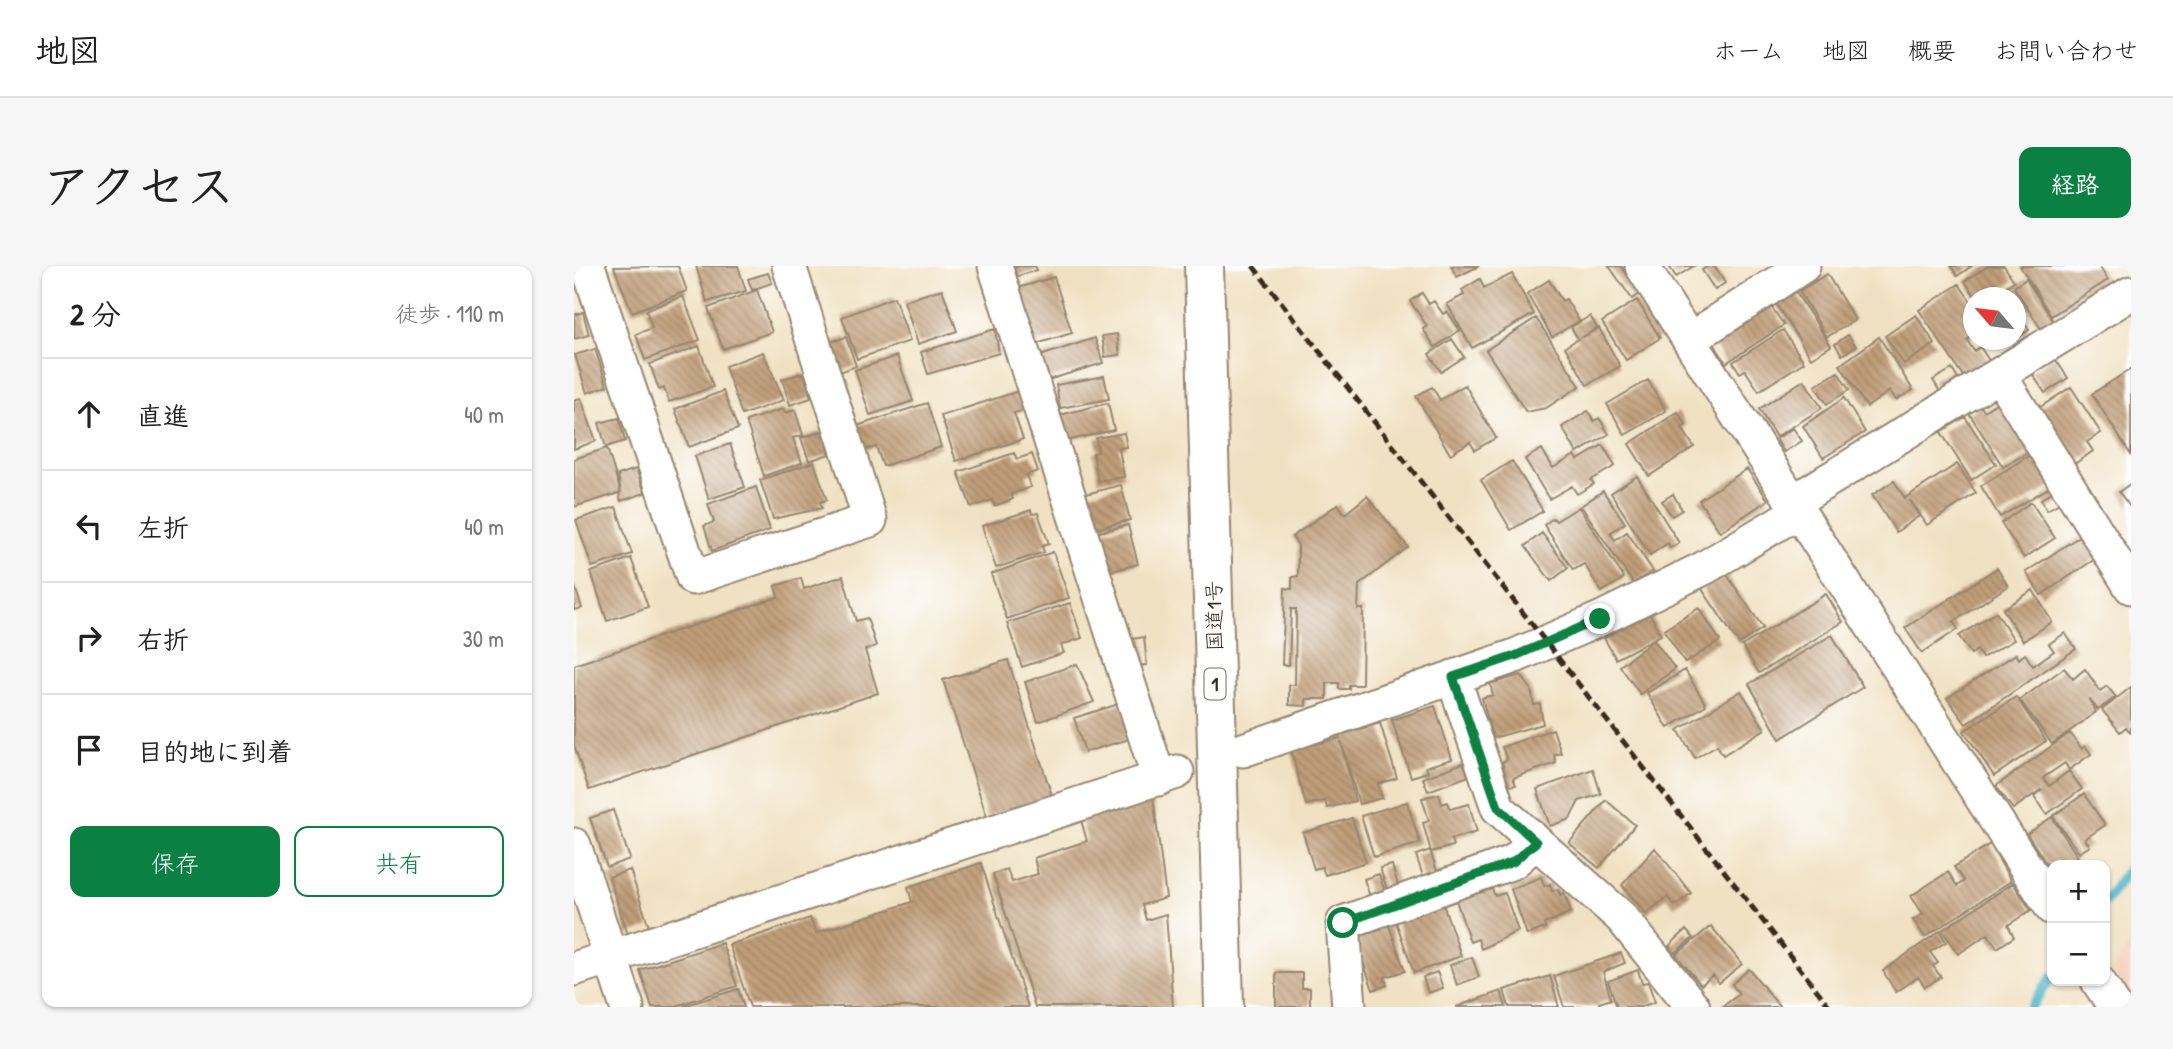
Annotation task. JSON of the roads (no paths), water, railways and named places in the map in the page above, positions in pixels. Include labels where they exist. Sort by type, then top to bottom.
[{"type":"highway","name":"国道1号","points":[[1204,266],[1224,1007]]},
{"type":"street","points":[[588,266],[693,578],[870,520],[789,266]]},
{"type":"street","points":[[574,969],[1168,776],[995,266]]},
{"type":"street","points":[[1642,266],[2047,900]]},
{"type":"street","points":[[1689,340],[1803,266]]},
{"type":"street","points":[[1243,750],[1515,656],[1600,619],[1704,568],[2131,293]]},
{"type":"street","points":[[2000,376],[2131,586]]},
{"type":"street","points":[[1453,677],[1498,807],[1622,918],[1693,1007]]},
{"type":"street","points":[[1349,1007],[1343,923],[1513,862],[1536,842]]},
{"type":"street","points":[[574,845],[627,1007]]},
{"type":"street","points":[[2101,986],[2115,1007]]},
{"type":"waterway","points":[[2110,895],[2131,865]]},
{"type":"waterway","points":[[2031,1007],[2047,984]]},
{"type":"railway","points":[[1253,266],[1830,1007]]}]
